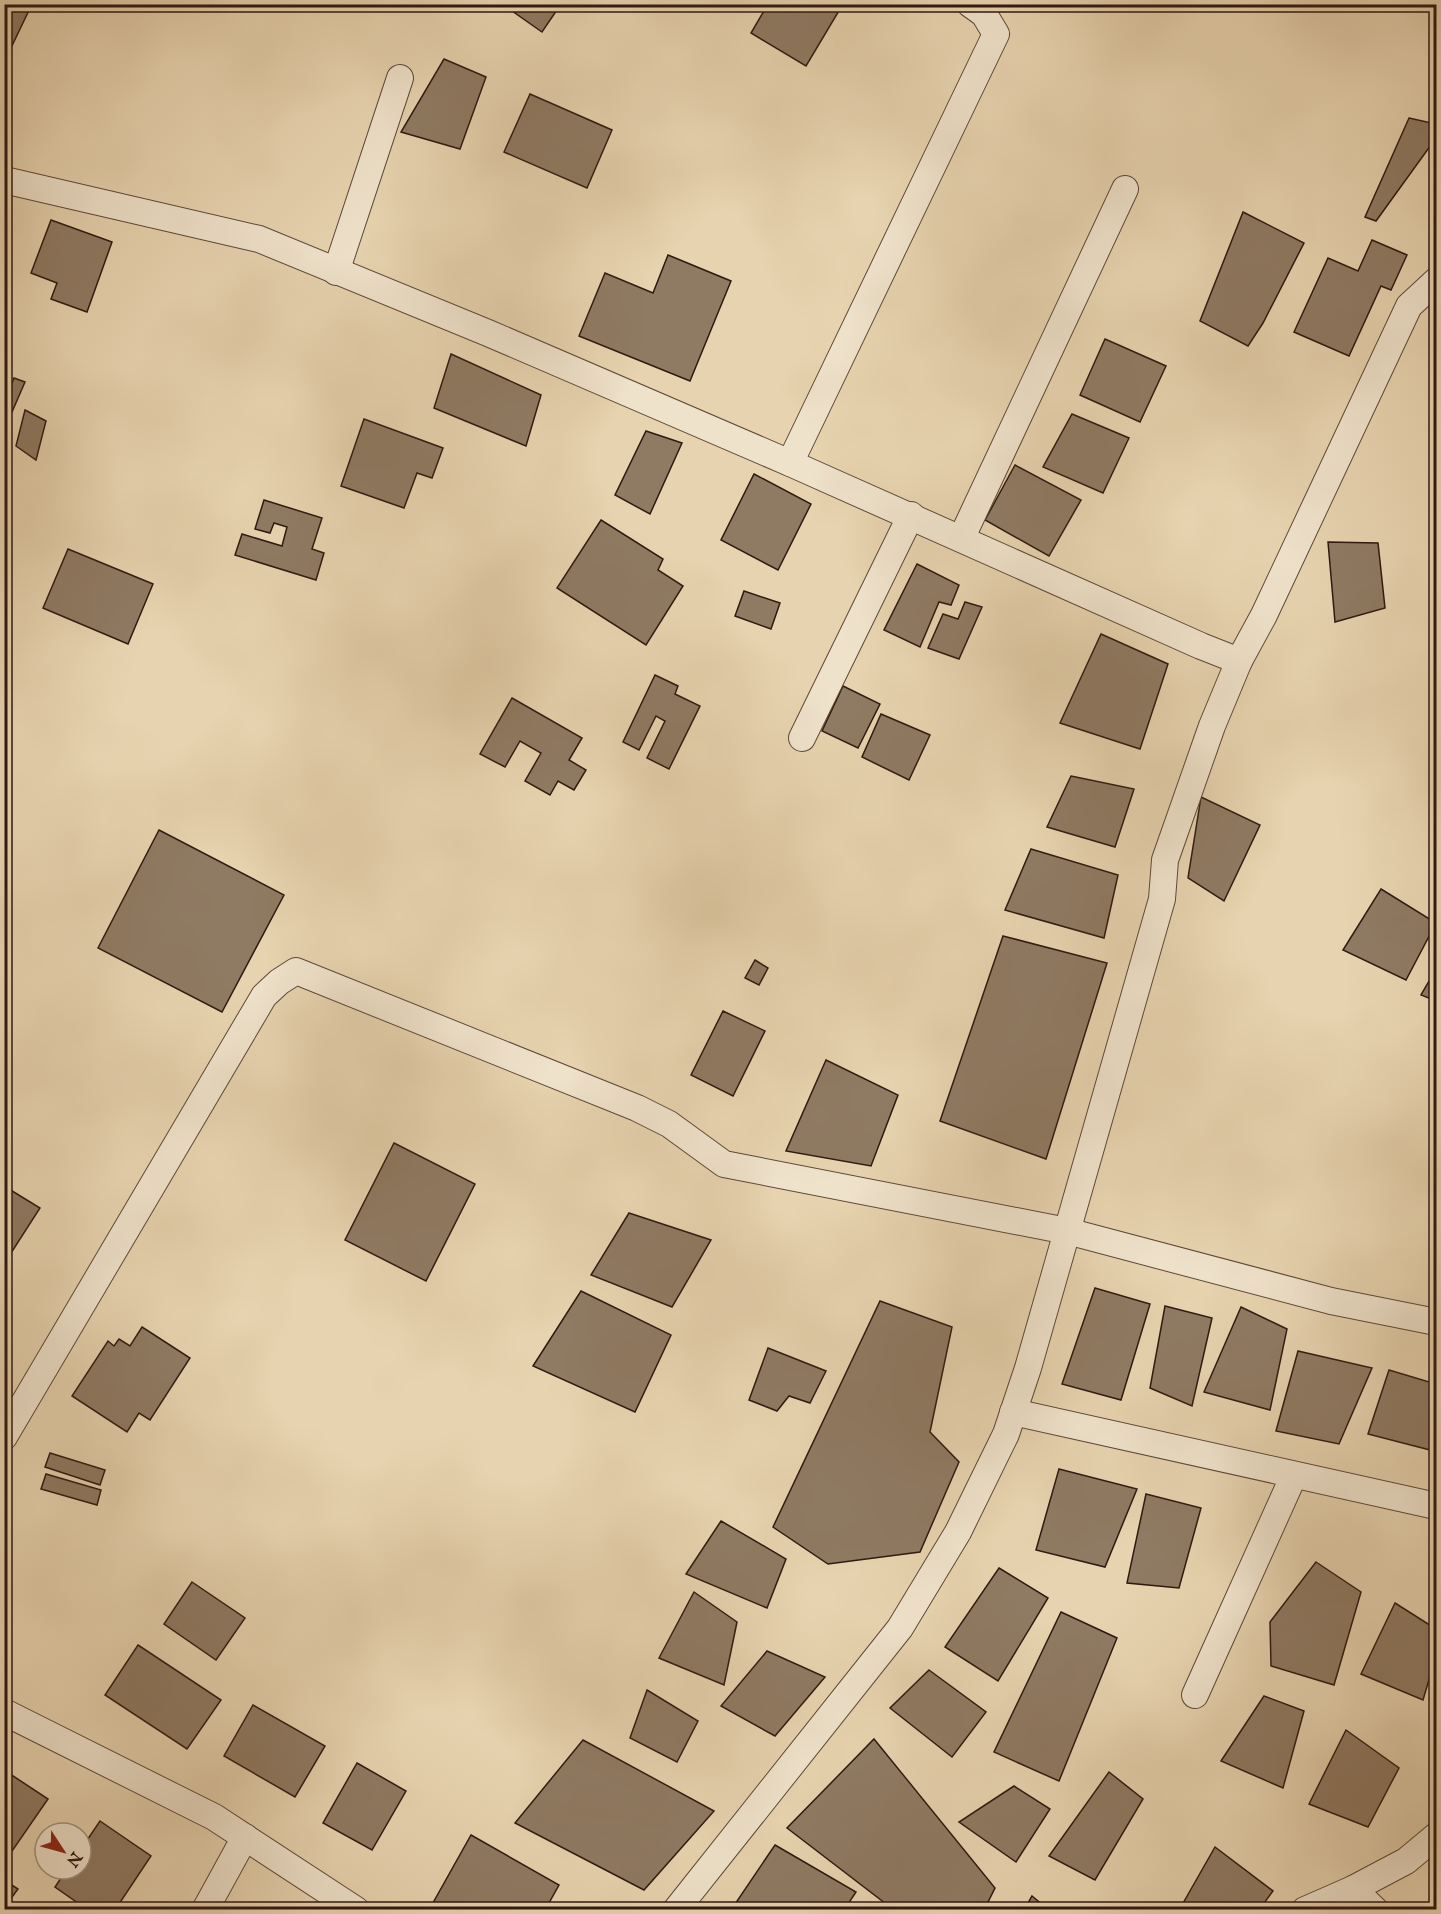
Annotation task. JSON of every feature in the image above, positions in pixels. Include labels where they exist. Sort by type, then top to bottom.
[{"type":"street","points":[[790,462],[996,34],[984,14],[970,4]]},
{"type":"street","points":[[336,272],[400,78]]},
{"type":"street","points":[[4,180],[259,240],[790,462],[1239,661]]},
{"type":"street","points":[[962,537],[1125,189]]},
{"type":"street","points":[[676,1910],[900,1628],[958,1532],[1006,1434],[1162,899],[1165,860],[1212,726],[1239,661],[1264,615],[1409,306],[1437,281]]},
{"type":"street","points":[[802,738],[911,515]]},
{"type":"street","points":[[4,1437],[264,996],[296,971],[637,1108],[669,1124],[724,1164],[1067,1231],[1331,1301],[1437,1322]]},
{"type":"street","points":[[1013,1412],[1437,1506]]},
{"type":"street","points":[[1195,1695],[1294,1475]]},
{"type":"street","points":[[4,1712],[214,1817],[356,1910]]},
{"type":"street","points":[[1305,1910],[1353,1889],[1406,1861],[1437,1836]]},
{"type":"street","points":[[205,1910],[245,1837]]},
{"type":"street","points":[[1353,1889],[1375,1910]]},
{"type":"building","points":[[4,4],[32,4],[9,52],[4,50]]},
{"type":"building","points":[[502,4],[561,4],[542,32]]},
{"type":"building","points":[[768,4],[843,4],[806,66],[751,33]]},
{"type":"building","points":[[444,59],[486,77],[460,149],[401,132]]},
{"type":"building","points":[[530,94],[612,130],[587,188],[504,152]]},
{"type":"building","points":[[1409,118],[1436,124],[1436,138],[1376,221],[1365,217]]},
{"type":"building","points":[[1243,212],[1304,243],[1263,323],[1248,346],[1200,321]]},
{"type":"building","points":[[51,220],[112,242],[87,312],[51,299],[57,283],[31,273]]},
{"type":"building","points":[[1372,240],[1407,255],[1391,290],[1381,286],[1349,356],[1294,332],[1328,258],[1358,271]]},
{"type":"building","points":[[668,255],[731,281],[690,381],[579,336],[605,273],[653,293]]},
{"type":"building","points":[[1105,339],[1166,366],[1140,422],[1080,395]]},
{"type":"building","points":[[451,354],[541,395],[526,446],[434,408]]},
{"type":"building","points":[[14,378],[25,382],[12,412],[4,409],[4,403]]},
{"type":"building","points":[[25,410],[46,421],[36,460],[16,446]]},
{"type":"building","points":[[1072,414],[1129,438],[1103,493],[1043,467]]},
{"type":"building","points":[[364,419],[443,448],[432,478],[417,473],[404,508],[341,486]]},
{"type":"building","points":[[646,431],[682,443],[650,514],[615,495]]},
{"type":"building","points":[[1015,465],[1081,500],[1049,556],[985,520]]},
{"type":"building","points":[[754,474],[811,504],[778,570],[721,540]]},
{"type":"building","points":[[264,500],[322,518],[312,549],[324,553],[316,580],[235,555],[242,534],[282,546],[287,527],[274,523],[270,533],[255,529]]},
{"type":"building","points":[[601,520],[663,559],[658,570],[683,586],[646,645],[557,588]]},
{"type":"building","points":[[1328,542],[1378,543],[1385,608],[1335,622]]},
{"type":"building","points":[[68,549],[153,584],[128,644],[43,608]]},
{"type":"building","points":[[917,564],[959,585],[951,605],[939,602],[920,647],[884,630]]},
{"type":"building","points":[[744,591],[780,603],[771,629],[735,616]]},
{"type":"building","points":[[965,602],[982,607],[959,659],[928,648],[943,614],[958,619]]},
{"type":"building","points":[[1101,634],[1168,664],[1140,749],[1060,723]]},
{"type":"building","points":[[655,675],[678,686],[675,694],[700,706],[669,769],[647,758],[665,721],[656,716],[639,750],[623,742]]},
{"type":"building","points":[[843,686],[880,704],[858,748],[822,731]]},
{"type":"building","points":[[512,698],[582,738],[569,760],[586,770],[574,790],[558,781],[550,795],[525,781],[541,753],[520,741],[505,767],[480,754]]},
{"type":"building","points":[[881,714],[930,735],[909,780],[862,757]]},
{"type":"building","points":[[1071,776],[1134,789],[1115,847],[1047,827]]},
{"type":"building","points":[[1201,797],[1260,825],[1224,901],[1188,878]]},
{"type":"building","points":[[159,830],[284,895],[222,1012],[98,948]]},
{"type":"building","points":[[1031,849],[1118,875],[1104,938],[1005,910]]},
{"type":"building","points":[[1381,889],[1436,923],[1406,980],[1343,950]]},
{"type":"building","points":[[1003,936],[1107,963],[1046,1159],[940,1121]]},
{"type":"building","points":[[755,960],[768,968],[759,985],[745,978]]},
{"type":"building","points":[[1436,969],[1436,1001],[1421,995]]},
{"type":"building","points":[[723,1011],[765,1031],[733,1096],[691,1075]]},
{"type":"building","points":[[826,1060],[898,1095],[871,1166],[786,1151]]},
{"type":"building","points":[[394,1143],[475,1184],[426,1281],[345,1240]]},
{"type":"building","points":[[4,1186],[40,1208],[4,1264]]},
{"type":"building","points":[[629,1213],[711,1240],[672,1307],[591,1275]]},
{"type":"building","points":[[1095,1288],[1150,1304],[1121,1400],[1062,1384]]},
{"type":"building","points":[[581,1291],[671,1335],[635,1412],[533,1366]]},
{"type":"building","points":[[880,1301],[952,1327],[930,1432],[959,1462],[920,1552],[828,1564],[773,1527]]},
{"type":"building","points":[[1165,1306],[1212,1318],[1192,1406],[1150,1388]]},
{"type":"building","points":[[1241,1307],[1287,1329],[1270,1410],[1204,1392]]},
{"type":"building","points":[[142,1327],[190,1358],[150,1420],[139,1413],[127,1432],[72,1396],[108,1341],[114,1346],[119,1339],[130,1346]]},
{"type":"building","points":[[768,1348],[826,1371],[810,1403],[789,1396],[777,1411],[749,1400]]},
{"type":"building","points":[[1298,1351],[1372,1368],[1339,1444],[1276,1431]]},
{"type":"building","points":[[1389,1370],[1436,1384],[1434,1451],[1368,1434]]},
{"type":"building","points":[[50,1453],[105,1470],[100,1485],[45,1467]]},
{"type":"building","points":[[1059,1469],[1137,1489],[1105,1567],[1036,1550]]},
{"type":"building","points":[[46,1474],[101,1490],[97,1505],[41,1489]]},
{"type":"building","points":[[1146,1494],[1201,1508],[1179,1588],[1127,1583]]},
{"type":"building","points":[[721,1521],[786,1559],[767,1608],[686,1574]]},
{"type":"building","points":[[1316,1562],[1361,1592],[1334,1685],[1271,1666],[1270,1622]]},
{"type":"building","points":[[999,1568],[1048,1598],[998,1681],[945,1647]]},
{"type":"building","points":[[192,1582],[245,1618],[216,1660],[164,1624]]},
{"type":"building","points":[[694,1592],[737,1622],[724,1685],[659,1658]]},
{"type":"building","points":[[1395,1603],[1436,1629],[1436,1656],[1423,1700],[1361,1674]]},
{"type":"building","points":[[1061,1612],[1117,1638],[1059,1781],[994,1752]]},
{"type":"building","points":[[138,1645],[221,1700],[187,1749],[105,1695]]},
{"type":"building","points":[[767,1651],[825,1677],[775,1736],[721,1706]]},
{"type":"building","points":[[929,1670],[986,1712],[952,1757],[890,1708]]},
{"type":"building","points":[[647,1690],[698,1721],[677,1762],[630,1738]]},
{"type":"building","points":[[1264,1696],[1304,1711],[1283,1788],[1221,1761]]},
{"type":"building","points":[[253,1705],[325,1746],[295,1797],[224,1756]]},
{"type":"building","points":[[1346,1730],[1399,1768],[1368,1827],[1309,1804]]},
{"type":"building","points":[[874,1739],[995,1888],[984,1910],[894,1910],[787,1828]]},
{"type":"building","points":[[583,1740],[714,1811],[644,1890],[515,1823]]},
{"type":"building","points":[[357,1763],[406,1791],[372,1850],[323,1823]]},
{"type":"building","points":[[4,1770],[48,1799],[10,1854],[4,1850]]},
{"type":"building","points":[[1109,1772],[1143,1799],[1095,1880],[1049,1856]]},
{"type":"building","points":[[1014,1786],[1050,1809],[1016,1862],[959,1822]]},
{"type":"building","points":[[100,1821],[151,1856],[115,1910],[88,1910],[55,1887],[59,1881],[93,1881],[93,1831]]},
{"type":"building","points":[[471,1835],[559,1885],[545,1910],[429,1910]]},
{"type":"building","points":[[775,1845],[856,1892],[844,1910],[731,1910]]},
{"type":"building","points":[[1215,1847],[1273,1891],[1259,1910],[1189,1910],[1182,1905]]},
{"type":"building","points":[[4,1880],[18,1889],[4,1908]]},
{"type":"building","points":[[1032,1896],[1049,1910],[1024,1910]]}]
